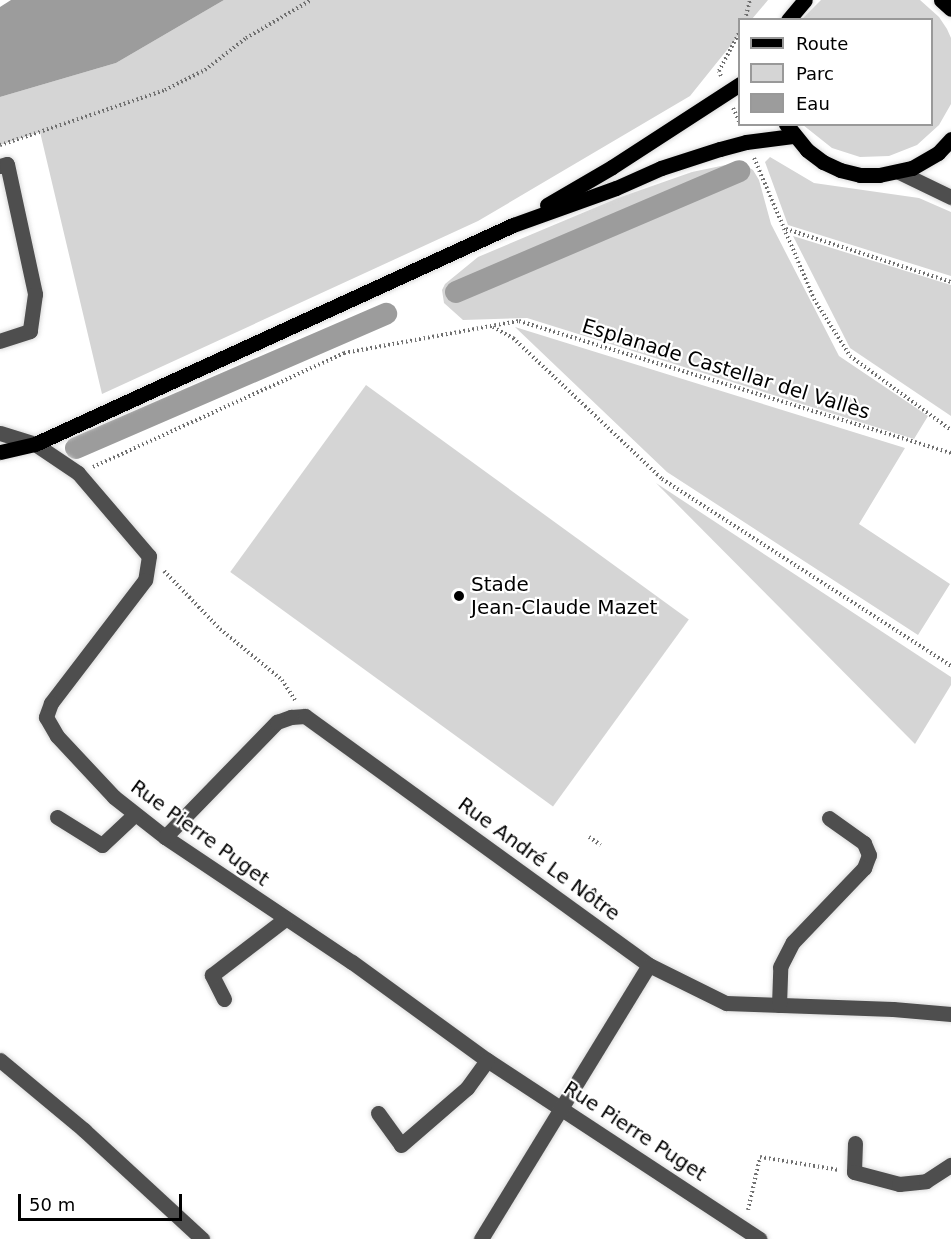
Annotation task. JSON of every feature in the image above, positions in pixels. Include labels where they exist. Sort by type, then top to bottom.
[{"type":"main road","points":[[790,18],[804,0]]},
{"type":"main road","points":[[941,0],[951,9]]},
{"type":"main road","points":[[513,225],[612,167],[738,85]]},
{"type":"main road","points":[[0,452],[35,444],[513,225],[616,188],[661,168],[746,141],[790,130],[823,162],[840,170],[860,175],[899,172],[927,160],[951,139]]},
{"type":"street","points":[[0,166],[7,164],[35,294],[30,331],[0,341]]},
{"type":"street","points":[[899,172],[951,197]]},
{"type":"street","points":[[0,433],[35,444],[78,473],[149,556]]},
{"type":"street","name":"Rue Pierre Puget","points":[[149,556],[145,580],[51,703],[46,717],[57,736],[114,797],[165,837],[285,920],[352,962],[487,1060],[759,1239]]},
{"type":"street","points":[[165,837],[277,722],[291,717],[305,716]]},
{"type":"street","name":"Rue André Le Nôtre","points":[[305,716],[649,965],[726,1003],[893,1009],[951,1014]]},
{"type":"street","points":[[57,818],[102,845],[135,814]]},
{"type":"street","points":[[779,1005],[780,967],[793,942],[864,868],[869,855],[864,843],[830,818]]},
{"type":"street","points":[[224,999],[212,975],[285,920]]},
{"type":"street","points":[[481,1239],[649,965]]},
{"type":"street","points":[[378,1113],[401,1144],[467,1088],[487,1060]]},
{"type":"street","points":[[2,1068],[84,1130],[202,1239]]},
{"type":"street","points":[[855,1143],[854,1172],[899,1184],[926,1181],[951,1165]]},
{"type":"path","points":[[0,145],[165,90],[205,70],[246,38],[310,0]]},
{"type":"path","points":[[746,18],[750,0]]},
{"type":"path","name":"Esplanade Castellar del Vallès","points":[[746,141],[814,299],[850,356],[951,430]]},
{"type":"path","points":[[785,229],[951,282]]},
{"type":"path","name":"Esplanade Castellar del Vallès","points":[[78,473],[344,353],[519,321],[951,453]]},
{"type":"path","points":[[492,327],[513,338],[662,479],[951,666]]},
{"type":"path","points":[[149,556],[220,629],[282,680],[305,716]]},
{"type":"path","points":[[589,837],[602,845]]},
{"type":"path","points":[[744,1228],[760,1157],[854,1172]]},
{"type":"green space","points":[[224,0],[768,0],[753,18],[738,18],[738,36],[690,96],[478,221],[102,394],[40,132],[0,145],[0,97],[116,63]]},
{"type":"green space","points":[[821,0],[920,0],[939,17],[951,38],[951,104],[939,125],[917,145],[889,156],[860,157],[832,148],[804,126],[933,126],[933,18],[803,18]]},
{"type":"green space","points":[[770,157],[814,183],[919,198],[951,212],[951,276],[788,225],[765,162]]},
{"type":"green space","points":[[740,162],[753,170],[759,180],[771,224],[839,356],[928,416],[914,439],[527,318],[463,320],[444,303],[442,290],[445,284],[478,257],[618,198],[692,172]]},
{"type":"green space","points":[[793,236],[951,285],[951,416],[850,348]]},
{"type":"green space","points":[[515,327],[905,448],[859,524],[950,584],[918,635],[667,472]]},
{"type":"green space","name":"Stade Jean-Claude Mazet","points":[[366,385],[689,620],[553,806],[230,572]]},
{"type":"green space","points":[[656,483],[951,677],[951,685],[915,744]]},
{"type":"water","points":[[11,0],[224,0],[116,63],[0,97],[0,7]]},
{"type":"waterway","points":[[456,292],[739,171]]},
{"type":"waterway","points":[[76,448],[386,314]]},
{"type":"place","name":"Stade Jean-Claude Mazet","points":[[459,596]]}]
